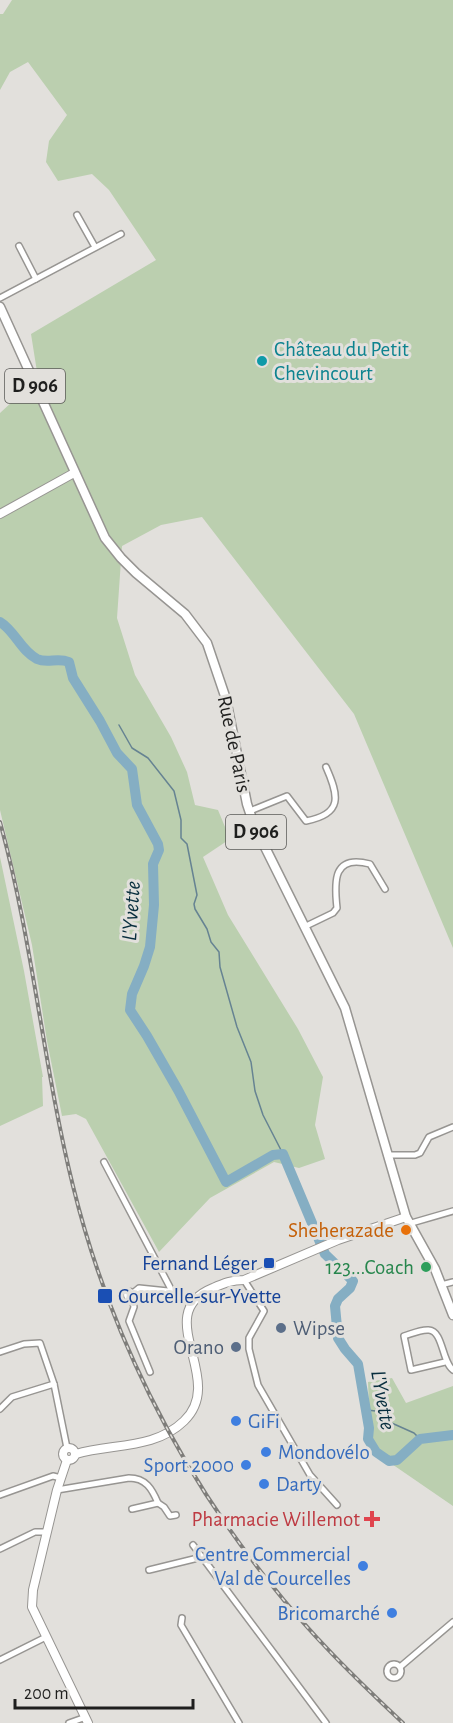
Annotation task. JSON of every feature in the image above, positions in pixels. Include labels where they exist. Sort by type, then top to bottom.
[{"type":"main road","name":"Rue de Paris","points":[[0,307],[105,538],[121,558],[185,614],[207,643],[226,699],[250,812],[263,846],[345,1008],[407,1220],[435,1269],[453,1315]]},
{"type":"street","points":[[77,215],[95,247]]},
{"type":"street","points":[[0,298],[121,234]]},
{"type":"street","points":[[18,246],[36,279]]},
{"type":"street","points":[[0,514],[75,473]]},
{"type":"street","points":[[250,812],[287,796],[306,821],[324,818],[334,808],[337,798],[334,784],[326,767]]},
{"type":"street","points":[[304,927],[333,913],[337,908],[335,876],[349,862],[358,861],[370,864],[385,889]]},
{"type":"street","points":[[387,1155],[420,1153],[429,1137],[453,1127]]},
{"type":"street","points":[[104,1162],[173,1293]]},
{"type":"street","points":[[67,1460],[72,1460],[76,1454],[144,1442],[173,1430],[187,1418],[193,1410],[200,1390],[187,1330],[187,1316],[191,1304],[204,1292],[232,1280],[244,1280],[338,1240],[407,1220],[453,1211]]},
{"type":"street","points":[[244,1280],[264,1311],[249,1338],[249,1349],[258,1386],[310,1475],[337,1505]]},
{"type":"street","points":[[441,1285],[453,1282]]},
{"type":"street","points":[[150,1372],[129,1321],[134,1307],[132,1295],[139,1288],[173,1293],[191,1304]]},
{"type":"street","points":[[445,1362],[411,1370],[404,1336],[433,1331],[440,1341],[445,1362],[453,1371]]},
{"type":"street","points":[[0,1352],[24,1344],[40,1343],[54,1384],[67,1448],[63,1455],[67,1460]]},
{"type":"street","points":[[0,1409],[12,1397],[54,1384]]},
{"type":"street","points":[[67,1448],[73,1449],[76,1454]]},
{"type":"street","points":[[67,1460],[57,1490],[32,1607],[87,1720],[69,1723]]},
{"type":"street","points":[[0,1495],[53,1476],[61,1478]]},
{"type":"street","points":[[57,1490],[139,1478],[146,1482],[158,1503],[170,1516],[176,1515]]},
{"type":"street","points":[[132,1509],[158,1503]]},
{"type":"street","points":[[0,1549],[35,1532],[47,1532]]},
{"type":"street","points":[[193,1545],[326,1723]]},
{"type":"street","points":[[149,1570],[202,1557]]},
{"type":"street","points":[[182,1618],[182,1625],[239,1723]]},
{"type":"street","points":[[400,1667],[453,1622]]},
{"type":"street","points":[[0,1660],[46,1637]]},
{"type":"green space","points":[[12,0],[453,0],[453,948],[354,714],[202,517],[161,525],[122,546],[117,618],[135,675],[171,737],[187,772],[195,805],[218,810],[230,839],[203,857],[228,915],[298,1029],[323,1077],[315,1125],[325,1159],[299,1168],[274,1162],[210,1198],[159,1252],[86,1119],[76,1114],[62,1116],[47,1041],[32,945],[0,810],[0,413],[38,378],[31,334],[156,260],[109,190],[92,174],[58,181],[46,162],[49,141],[67,115],[28,62],[10,72],[0,90],[0,14],[3,14]]},
{"type":"green space","points":[[0,857],[43,1077],[43,1106],[0,1126]]},
{"type":"green space","points":[[392,1378],[406,1403],[453,1386],[453,1506],[386,1460],[370,1435],[368,1382]]},
{"type":"waterway","name":"L'Yvette","points":[[0,622],[37,659],[69,662],[73,678],[117,753],[132,769],[137,805],[159,850],[153,864],[154,905],[150,947],[132,994],[130,1010],[178,1090],[226,1182],[273,1155],[283,1154],[325,1254],[353,1281],[335,1306],[338,1338],[358,1364],[369,1428],[368,1439],[376,1452],[389,1461],[397,1460],[420,1439],[453,1435]]},
{"type":"waterway","name":"L'Yvette","points":[[119,725],[132,748],[148,758],[174,791],[181,820],[181,838],[187,844],[197,895],[195,909],[207,929],[211,942],[219,952],[220,967],[237,1027],[251,1062],[255,1091],[263,1115],[283,1154]]},
{"type":"waterway","points":[[366,1410],[376,1411],[385,1420],[414,1433],[420,1439]]},
{"type":"railway","points":[[0,822],[21,912],[73,1186],[105,1292],[126,1344],[176,1445],[236,1539],[317,1638],[403,1723]]},
{"type":"place","name":"Château du Petit Chevincourt","points":[[262,361]]},
{"type":"place","name":"Sheherazade","points":[[406,1230]]},
{"type":"place","name":"Fernand Léger","points":[[269,1263]]},
{"type":"place","name":"123...Coach","points":[[426,1267]]},
{"type":"place","name":"Courcelle-sur-Yvette","points":[[105,1296]]},
{"type":"place","name":"Wipse","points":[[281,1328]]},
{"type":"place","name":"Orano","points":[[236,1347]]},
{"type":"place","name":"GiFi","points":[[236,1421]]},
{"type":"place","name":"Mondovélo","points":[[266,1452]]},
{"type":"place","name":"Sport 2000","points":[[246,1465]]},
{"type":"place","name":"Darty","points":[[264,1484]]},
{"type":"place","name":"Pharmacie Willemot","points":[[372,1519]]},
{"type":"place","name":"Centre Commercial Val de Courcelles","points":[[363,1566]]},
{"type":"place","name":"Bricomarché","points":[[392,1613]]}]
